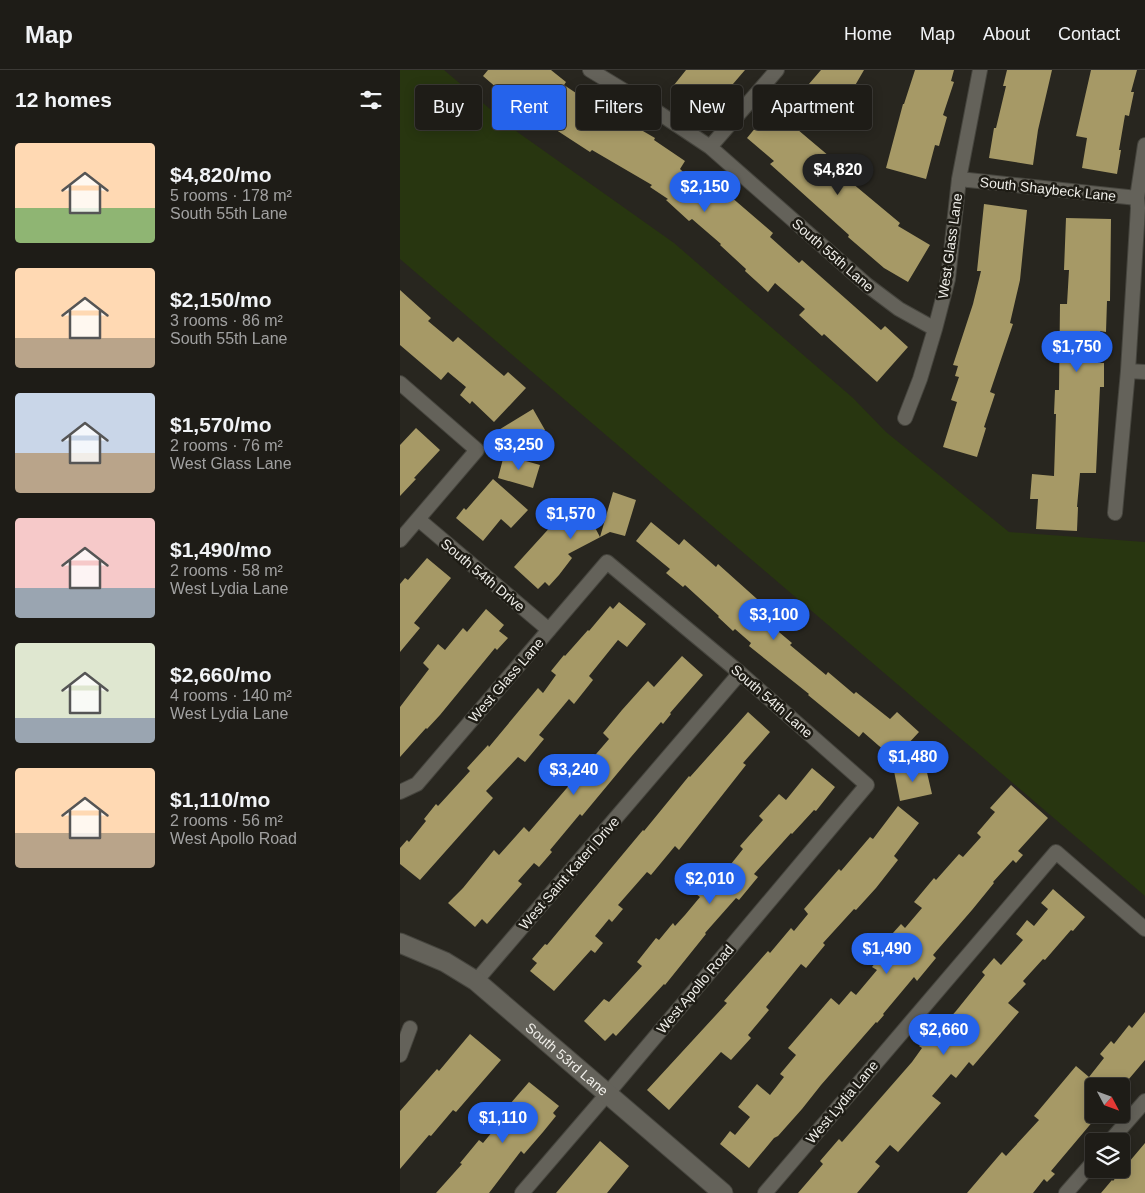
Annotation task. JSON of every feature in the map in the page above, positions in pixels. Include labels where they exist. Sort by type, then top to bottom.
[{"type":"street","name":"South 55th Lane","points":[[590,70],[638,99],[710,147],[867,285],[899,309],[935,329]]},
{"type":"street","points":[[710,147],[777,70]]},
{"type":"street","name":"West Glass Lane","points":[[905,418],[920,379],[948,279],[959,179],[980,70]]},
{"type":"street","points":[[1116,512],[1128,371],[1138,208],[1137,198],[1145,145]]},
{"type":"street","name":"South Shaybeck Lane","points":[[959,179],[1137,198]]},
{"type":"street","points":[[1128,371],[1145,372]]},
{"type":"street","points":[[400,383],[477,450],[400,540]]},
{"type":"street","name":"South 54th Drive","points":[[418,519],[549,630]]},
{"type":"street","name":"West Glass Lane","points":[[400,792],[417,784],[607,562]]},
{"type":"street","name":"South 54th Lane","points":[[607,562],[740,674],[867,785]]},
{"type":"street","name":"West Saint Kateri Drive","points":[[476,982],[740,674]]},
{"type":"street","name":"West Apollo Road","points":[[522,1193],[608,1094],[867,785]]},
{"type":"street","name":"West Lydia Lane","points":[[765,1193],[1056,852],[1145,929]]},
{"type":"street","name":"South 53rd Lane","points":[[400,943],[445,962],[476,982],[723,1193]]},
{"type":"street","points":[[400,1055],[410,1028]]},
{"type":"street","points":[[1117,1133],[1145,1101]]},
{"type":"street","points":[[1066,1193],[1085,1171]]},
{"type":"green space","points":[[400,70],[444,70],[462,85],[415,85],[415,130],[482,130],[482,102],[492,111],[492,130],[515,130],[674,243],[853,398],[886,432],[1009,532],[1145,542],[1145,896],[400,259]]},
{"type":"building","points":[[488,70],[551,70],[566,82],[564,85],[493,85],[483,76]]},
{"type":"building","points":[[686,70],[745,70],[732,85],[674,85]]},
{"type":"building","points":[[821,70],[864,70],[855,85],[808,85]]},
{"type":"building","points":[[915,70],[954,70],[951,81],[954,82],[943,115],[947,117],[939,146],[935,145],[926,179],[886,168],[903,104]]},
{"type":"building","points":[[1007,70],[1052,70],[1038,130],[1033,165],[989,158],[994,128],[996,128],[1006,86],[1003,86]]},
{"type":"building","points":[[1091,70],[1137,70],[1131,92],[1134,92],[1129,116],[1125,115],[1117,174],[1082,168],[1087,138],[1076,136]]},
{"type":"building","points":[[566,86],[576,93],[576,130],[641,130],[655,138],[654,140],[685,161],[680,169],[696,184],[701,179],[719,195],[723,190],[773,233],[770,237],[799,263],[802,260],[881,330],[885,326],[908,347],[877,382],[824,334],[822,336],[799,315],[805,309],[775,283],[768,292],[745,271],[746,269],[721,244],[692,219],[689,221],[666,200],[668,199],[650,187],[652,185],[592,150],[590,152],[556,130],[566,130]]},
{"type":"building","points":[[754,130],[798,130],[842,167],[840,170],[847,176],[846,178],[900,223],[898,226],[930,245],[908,282],[884,268],[848,237],[849,235],[770,164],[774,161],[747,138]]},
{"type":"building","points":[[984,204],[1027,210],[1020,280],[1010,323],[1013,324],[990,392],[995,394],[984,427],[986,428],[977,457],[943,447],[957,402],[951,400],[959,377],[955,376],[958,366],[953,365],[973,304],[981,271],[977,271]]},
{"type":"building","points":[[1066,218],[1111,219],[1110,301],[1107,301],[1106,332],[1100,331],[1098,363],[1104,363],[1104,387],[1100,387],[1096,473],[1080,473],[1077,531],[1036,529],[1038,499],[1030,499],[1032,474],[1054,476],[1056,414],[1054,414],[1055,390],[1059,390],[1060,304],[1067,304],[1069,270],[1064,270]]},
{"type":"building","points":[[400,290],[431,318],[428,321],[453,342],[458,337],[504,376],[508,372],[526,388],[494,422],[472,401],[470,404],[460,395],[466,387],[448,372],[441,380],[400,345]]},
{"type":"building","points":[[533,409],[545,430],[509,451],[497,431]]},
{"type":"building","points":[[416,428],[440,450],[400,496],[400,445]]},
{"type":"building","points":[[504,455],[540,465],[533,488],[498,478]]},
{"type":"building","points":[[493,479],[528,510],[511,528],[501,519],[483,541],[456,518],[464,508],[466,510]]},
{"type":"building","points":[[613,492],[636,500],[625,536],[610,532],[568,554],[572,558],[549,586],[545,582],[538,589],[514,567],[563,513],[582,503],[600,537]]},
{"type":"building","points":[[651,522],[679,545],[684,539],[716,567],[718,564],[767,608],[760,616],[792,643],[790,645],[826,675],[828,672],[854,694],[856,692],[890,719],[897,712],[919,732],[894,759],[863,732],[859,737],[749,646],[751,643],[735,629],[733,631],[685,585],[683,587],[666,573],[670,569],[636,541]]},
{"type":"building","points":[[427,558],[451,578],[414,623],[420,628],[400,652],[400,584],[405,578],[408,580]]},
{"type":"building","points":[[619,602],[646,624],[627,647],[618,640],[589,676],[593,680],[574,704],[569,699],[539,735],[544,739],[525,762],[518,757],[486,791],[493,798],[420,880],[400,864],[400,848],[407,840],[409,842],[426,821],[424,819],[436,804],[438,806],[470,771],[467,768],[488,745],[489,747],[538,688],[543,693],[556,675],[551,671],[564,655],[589,631],[610,606],[613,609]]},
{"type":"building","points":[[486,609],[504,625],[499,631],[508,638],[497,650],[495,648],[440,715],[400,757],[400,707],[429,669],[423,663],[438,644],[445,650],[463,628],[467,632]]},
{"type":"building","points":[[682,656],[703,675],[670,713],[663,724],[661,722],[582,816],[580,814],[550,850],[552,852],[539,867],[534,863],[518,881],[522,884],[487,924],[482,919],[475,927],[448,903],[494,850],[499,855],[524,827],[529,832],[609,739],[603,733],[622,710],[648,681],[654,687]]},
{"type":"building","points":[[748,712],[770,732],[743,763],[746,765],[679,850],[675,846],[651,875],[647,872],[618,905],[623,909],[612,922],[609,919],[595,936],[603,943],[595,953],[591,950],[554,991],[530,971],[537,963],[532,959],[545,944],[547,945],[689,776]]},
{"type":"building","points":[[925,764],[932,794],[900,801],[894,771]]},
{"type":"building","points":[[812,768],[835,787],[816,811],[814,810],[791,833],[754,874],[758,877],[739,900],[736,898],[705,933],[665,985],[616,1036],[613,1033],[605,1041],[584,1021],[604,999],[609,1002],[642,966],[637,962],[656,938],[659,940],[673,923],[675,926],[685,915],[700,897],[696,894],[707,881],[709,883],[722,866],[727,869],[743,849],[740,846],[763,820],[759,816],[779,794],[786,800]]},
{"type":"building","points":[[1011,785],[1048,818],[1018,851],[1023,855],[1016,863],[1013,860],[993,882],[972,910],[933,955],[936,958],[917,981],[914,977],[884,1015],[749,1168],[720,1144],[730,1131],[735,1135],[750,1117],[738,1107],[757,1084],[770,1095],[784,1077],[780,1074],[796,1055],[788,1048],[831,998],[839,1005],[851,991],[856,995],[877,970],[872,967],[880,957],[875,953],[901,924],[905,928],[922,908],[914,902],[934,878],[936,880],[959,854],[963,857],[981,837],[977,833],[995,812],[990,808]]},
{"type":"building","points":[[898,806],[919,823],[894,856],[898,860],[876,888],[823,943],[825,945],[806,968],[801,964],[766,1007],[769,1010],[748,1035],[751,1038],[731,1060],[721,1052],[669,1110],[647,1090],[727,1003],[724,1001],[768,951],[770,953],[791,928],[794,931],[808,914],[804,909],[839,869],[841,871],[870,837],[873,839]]},
{"type":"building","points":[[1053,889],[1085,917],[1023,981],[1026,984],[1008,1003],[1019,1012],[973,1066],[969,1062],[956,1078],[951,1074],[932,1096],[941,1103],[898,1152],[890,1145],[875,1162],[880,1166],[857,1193],[798,1193],[823,1164],[820,1161],[839,1139],[842,1142],[912,1062],[922,1048],[919,1046],[928,1036],[931,1039],[956,1011],[985,975],[982,972],[994,958],[1001,965],[1023,940],[1016,934],[1027,920],[1034,926],[1048,909],[1041,903]]},
{"type":"building","points":[[1145,1012],[1145,1060],[1130,1078],[1085,1078],[1085,1123],[1091,1123],[1051,1171],[1055,1174],[1047,1182],[1044,1179],[1033,1193],[967,1193],[1002,1152],[1006,1156],[1039,1120],[1034,1116],[1076,1066],[1089,1077],[1104,1058],[1100,1054],[1111,1041],[1114,1044],[1129,1025],[1132,1028]]},
{"type":"building","points":[[470,1034],[501,1060],[456,1112],[453,1110],[400,1169],[400,1111],[437,1069],[439,1071]]},
{"type":"building","points":[[529,1082],[559,1106],[553,1113],[556,1116],[543,1132],[524,1154],[521,1151],[489,1193],[436,1193],[462,1164],[460,1163],[479,1140],[483,1143],[513,1107],[510,1104]]},
{"type":"building","points":[[600,1141],[629,1166],[607,1193],[556,1193]]},
{"type":"building","points":[[1145,1143],[1145,1193],[1101,1193],[1116,1178],[1130,1178],[1130,1161]]}]
